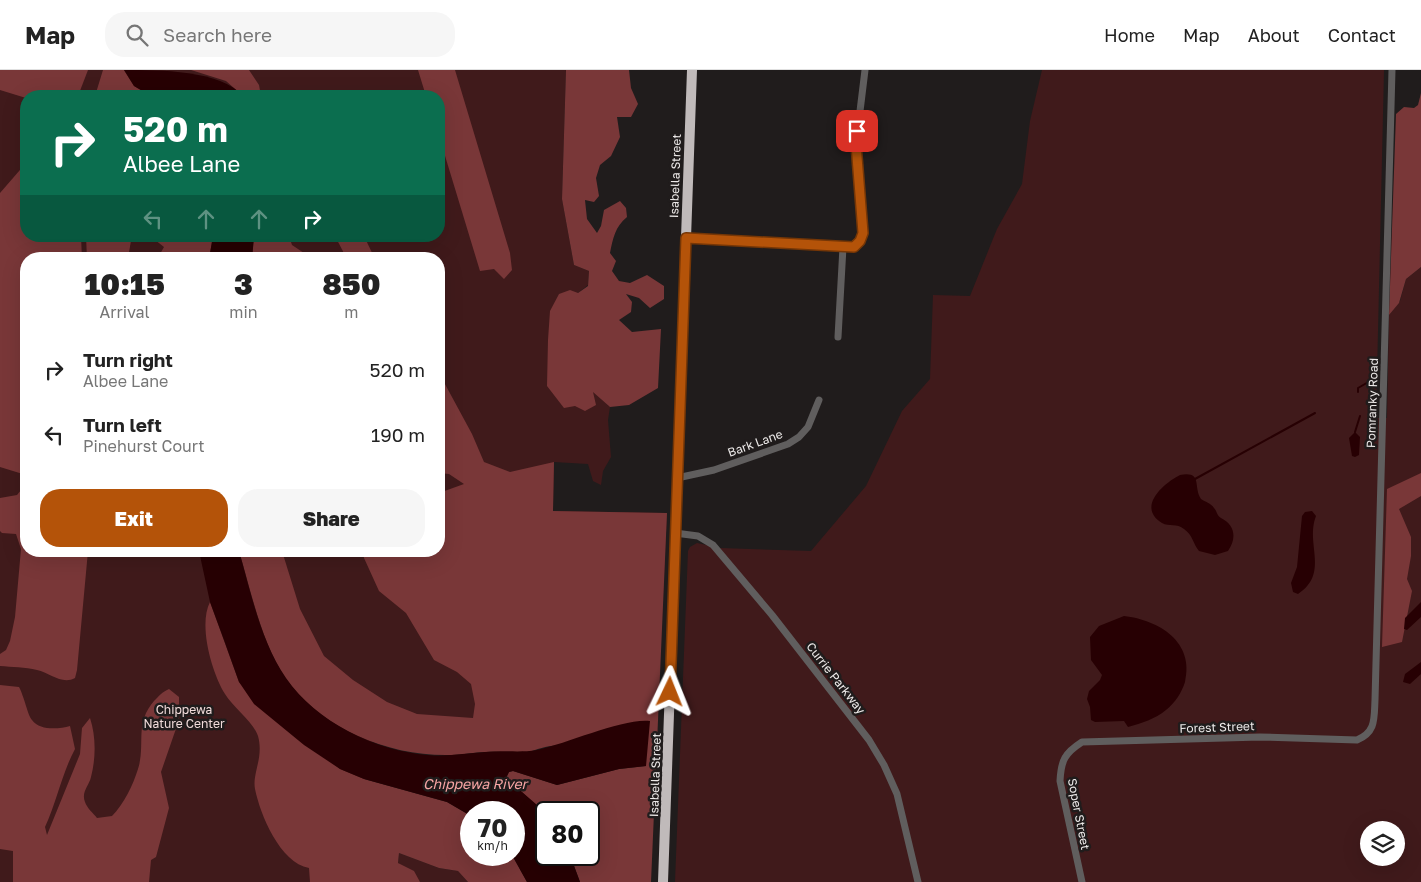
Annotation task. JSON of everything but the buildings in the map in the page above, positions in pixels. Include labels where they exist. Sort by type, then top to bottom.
[{"type":"highway","name":"Isabella Street","points":[[663,882],[692,70]]},
{"type":"street","points":[[686,238],[854,247],[860,241],[863,233],[856,144],[865,70]]},
{"type":"street","name":"Pomranky Road","points":[[1368,735],[1375,716],[1392,70]]},
{"type":"street","points":[[838,338],[843,247]]},
{"type":"street","name":"Bark Lane","points":[[677,478],[714,470],[788,444],[799,437],[808,427],[819,400]]},
{"type":"street","name":"Currie Parkway","points":[[675,533],[698,536],[713,545],[772,615],[868,740],[884,765],[897,794],[918,882]]},
{"type":"street","name":"Forest Street","points":[[1068,751],[1082,742],[1094,740],[1169,740],[1260,736],[1357,740],[1368,735]]},
{"type":"street","name":"Soper Street","points":[[1068,751],[1061,766],[1060,781],[1082,882]]},
{"type":"green space","name":"Chippewa Nature Center","points":[[0,70],[566,70],[562,199],[574,265],[589,271],[588,285],[578,293],[593,391],[610,407],[608,420],[611,457],[603,471],[601,485],[593,481],[588,464],[554,462],[553,511],[667,513],[657,720],[372,741],[347,882],[0,882]]},
{"type":"green space","points":[[1042,70],[1384,70],[1376,418],[1387,418],[1389,315],[1400,301],[1406,279],[1421,267],[1421,882],[675,882],[688,551],[690,547],[697,543],[720,548],[811,551],[866,486],[902,411],[930,379],[933,295],[970,296],[997,229],[1022,184],[1030,121]]},
{"type":"green space","points":[[399,853],[439,868],[458,871],[468,882],[420,882],[398,863]]},
{"type":"shaded area","points":[[0,70],[88,70],[80,90],[20,90],[20,96],[0,90]]},
{"type":"shaded area","points":[[103,70],[124,70],[134,86],[141,90],[97,90]]},
{"type":"shaded area","points":[[191,70],[249,70],[259,85],[260,90],[236,90],[226,81]]},
{"type":"shaded area","points":[[418,70],[455,70],[510,253],[512,270],[504,279],[494,269],[480,271],[445,156],[445,90],[424,90]]},
{"type":"shaded area","points":[[566,70],[629,70],[631,88],[638,104],[631,117],[617,117],[620,137],[611,156],[600,165],[596,178],[599,196],[594,202],[585,200],[587,219],[597,233],[601,226],[604,210],[620,201],[626,208],[627,217],[617,229],[614,238],[610,253],[616,261],[612,271],[619,281],[630,283],[647,275],[664,286],[664,299],[650,308],[639,298],[626,294],[632,302],[631,312],[619,320],[632,332],[661,329],[658,388],[629,405],[610,407],[593,392],[596,405],[585,411],[575,406],[564,408],[547,386],[550,311],[559,294],[570,290],[578,293],[588,286],[589,271],[574,265],[562,199]]},
{"type":"shaded area","points":[[1421,93],[1421,267],[1406,279],[1399,303],[1389,315],[1396,114],[1404,107],[1414,108],[1418,105]]},
{"type":"shaded area","points":[[20,170],[20,242],[81,242],[82,252],[20,252],[20,473],[0,467],[0,193]]},
{"type":"shaded area","points":[[86,242],[131,242],[129,252],[87,252]]},
{"type":"shaded area","points":[[158,242],[212,242],[210,252],[161,252],[164,247]]},
{"type":"shaded area","points":[[253,242],[291,242],[292,245],[302,252],[253,252]]},
{"type":"shaded area","points":[[338,242],[367,242],[372,252],[343,252]]},
{"type":"shaded area","points":[[445,384],[472,434],[484,462],[510,472],[554,462],[553,511],[667,513],[651,882],[580,882],[574,866],[600,866],[600,801],[535,801],[535,804],[506,778],[509,772],[513,771],[557,785],[619,769],[646,766],[593,752],[557,746],[548,746],[527,752],[482,752],[452,755],[406,751],[382,745],[360,737],[319,713],[301,697],[286,679],[270,650],[258,617],[241,557],[284,557],[300,609],[324,656],[353,680],[387,702],[417,714],[473,718],[475,704],[471,684],[457,672],[434,660],[406,613],[379,591],[364,557],[445,557],[445,491],[464,484],[449,474],[445,474]]},
{"type":"shaded area","points":[[1421,473],[1421,496],[1399,509],[1411,537],[1411,556],[1407,579],[1412,591],[1402,642],[1382,647],[1387,489]]},
{"type":"shaded area","points":[[20,491],[20,546],[16,534],[2,533],[0,531],[0,498],[17,495]]},
{"type":"shaded area","points":[[20,557],[87,557],[75,678],[65,680],[42,671],[0,666],[0,654],[6,650],[10,641],[15,617]]},
{"type":"shaded area","points":[[210,602],[239,682],[340,769],[364,779],[447,802],[460,810],[460,866],[518,866],[527,882],[468,882],[458,871],[439,868],[399,853],[398,863],[414,871],[420,882],[310,882],[309,868],[289,857],[280,847],[261,811],[255,789],[255,777],[260,751],[258,736],[256,731],[225,694],[215,674],[206,636],[205,623]]},
{"type":"shaded area","points":[[0,685],[19,687],[30,718],[35,724],[45,728],[70,726],[75,749],[45,827],[47,835],[80,754],[82,728],[90,718],[94,740],[93,770],[84,798],[87,806],[97,818],[112,816],[124,800],[136,775],[140,760],[142,726],[148,710],[164,691],[169,689],[179,697],[179,720],[161,772],[169,808],[156,857],[151,860],[149,882],[13,882],[13,851],[0,849]]},
{"type":"water","points":[[124,70],[171,71],[205,76],[220,81],[236,90],[141,90],[134,86]]},
{"type":"water","points":[[212,242],[253,242],[253,252],[210,252]]},
{"type":"water","points":[[1355,432],[1360,437],[1359,455],[1355,457],[1352,456],[1349,438]]},
{"type":"water","points":[[1180,475],[1192,475],[1195,478],[1201,499],[1213,506],[1219,516],[1232,528],[1233,541],[1228,551],[1215,555],[1199,551],[1184,529],[1179,526],[1162,523],[1155,517],[1152,503],[1155,496],[1160,489]]},
{"type":"water","points":[[1312,511],[1316,516],[1313,527],[1315,567],[1313,577],[1308,586],[1298,594],[1293,592],[1291,583],[1297,567],[1302,516],[1305,512]]},
{"type":"water","name":"Chippewa River","points":[[200,557],[241,557],[263,633],[277,664],[299,694],[330,721],[349,732],[388,747],[408,752],[450,755],[492,751],[537,750],[625,723],[650,721],[646,766],[619,769],[557,785],[513,771],[509,772],[506,778],[535,803],[535,866],[574,866],[580,882],[527,882],[518,866],[525,866],[525,801],[460,801],[460,810],[447,802],[364,779],[340,769],[304,745],[254,704],[239,682],[210,602]]},
{"type":"water","points":[[1421,602],[1421,617],[1407,630],[1404,629],[1405,618]]},
{"type":"water","points":[[1124,616],[1150,622],[1171,636],[1185,655],[1187,668],[1182,690],[1169,707],[1153,718],[1128,727],[1124,721],[1095,722],[1091,720],[1087,699],[1089,691],[1100,680],[1102,675],[1091,660],[1090,637],[1099,626]]},
{"type":"water","points":[[1421,662],[1421,674],[1410,684],[1403,682],[1405,674]]},
{"type":"waterway","points":[[1358,392],[1358,388],[1377,377]]},
{"type":"waterway","points":[[1195,479],[1315,413]]},
{"type":"waterway","points":[[1355,432],[1360,416]]},
{"type":"route","points":[[670,692],[686,238],[854,247],[860,241],[863,233],[857,171],[857,131]]}]
